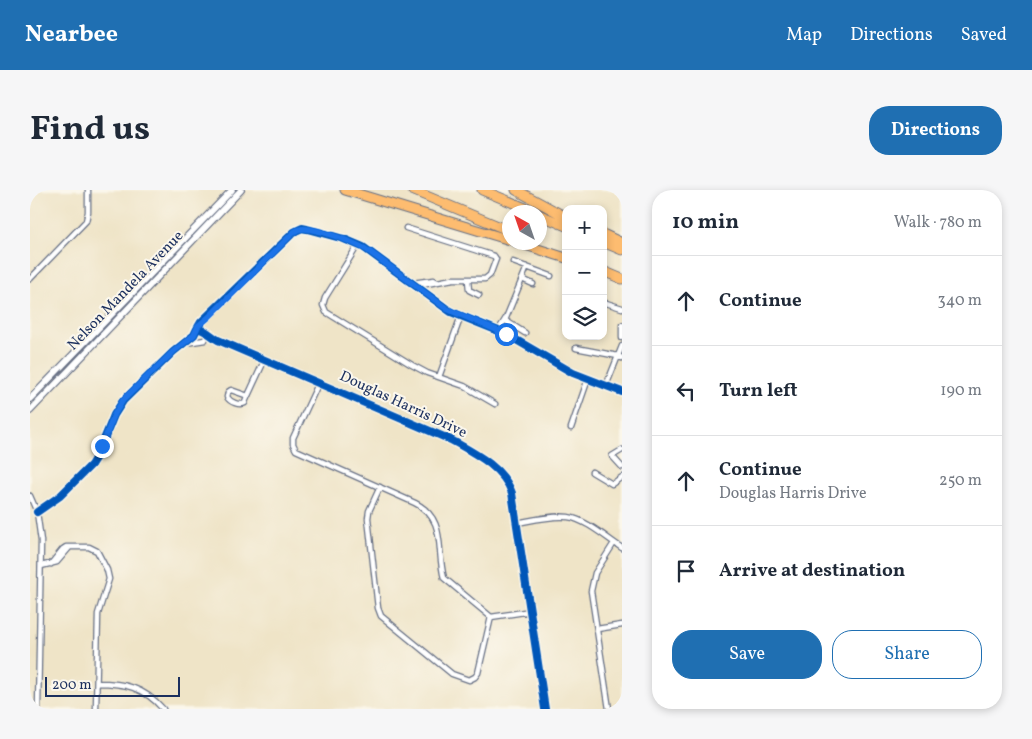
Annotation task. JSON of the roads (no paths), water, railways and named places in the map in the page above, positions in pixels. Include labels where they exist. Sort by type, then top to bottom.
[{"type":"highway","points":[[345,190],[502,238]]},
{"type":"highway","points":[[412,190],[502,228]]},
{"type":"highway","points":[[482,190],[517,205]]},
{"type":"highway","points":[[516,190],[562,215]]},
{"type":"highway","points":[[547,218],[562,224]]},
{"type":"highway","points":[[607,236],[622,243]]},
{"type":"highway","points":[[607,244],[622,250]]},
{"type":"highway","points":[[547,248],[562,255]]},
{"type":"highway","points":[[543,250],[562,256]]},
{"type":"highway","points":[[607,273],[622,279]]},
{"type":"street","points":[[30,279],[86,221],[88,190]]},
{"type":"street","name":"Nelson Mandela Avenue","points":[[30,399],[232,190]]},
{"type":"street","name":"Nelson Mandela Avenue","points":[[30,411],[242,190]]},
{"type":"street","points":[[406,228],[496,258],[488,278],[482,280],[457,279],[416,286]]},
{"type":"street","name":"Douglas Harris Drive","points":[[37,512],[60,496],[91,465],[123,400],[173,352],[184,344],[195,333],[201,322],[209,317],[297,230],[307,229],[358,245]]},
{"type":"street","points":[[495,404],[464,386],[412,366],[325,310],[323,305],[325,298],[358,245],[442,306],[500,332],[572,373],[622,392]]},
{"type":"street","points":[[513,262],[551,276]]},
{"type":"street","points":[[500,332],[527,267]]},
{"type":"street","points":[[522,279],[533,284]]},
{"type":"street","points":[[411,283],[434,280],[437,282]]},
{"type":"street","points":[[468,280],[469,290],[479,295]]},
{"type":"street","points":[[607,303],[622,308]]},
{"type":"street","points":[[439,377],[461,316]]},
{"type":"street","points":[[205,340],[205,323],[209,317]]},
{"type":"street","points":[[506,320],[525,333]]},
{"type":"street","points":[[622,325],[622,338]]},
{"type":"street","points":[[198,341],[195,333],[201,328],[218,340]]},
{"type":"street","name":"Douglas Harris Drive","points":[[184,344],[205,340],[218,340],[265,359],[451,440],[486,461],[500,473],[512,493],[545,709]]},
{"type":"street","points":[[606,386],[620,357],[622,346]]},
{"type":"street","points":[[576,348],[620,357]]},
{"type":"street","points":[[248,396],[265,359]]},
{"type":"street","points":[[571,428],[588,379]]},
{"type":"street","points":[[319,382],[293,438],[294,448],[420,505],[430,514],[436,524],[439,533],[444,577],[491,617],[531,611]]},
{"type":"street","points":[[622,450],[612,456],[622,467]]},
{"type":"street","points":[[592,472],[612,484],[622,477]]},
{"type":"street","points":[[380,487],[368,516],[378,608],[383,618],[452,674],[468,680],[476,677],[479,671],[491,617]]},
{"type":"street","points":[[30,496],[37,512],[41,540],[38,709]]},
{"type":"street","points":[[517,523],[571,517],[622,548]]},
{"type":"street","points":[[608,709],[591,584],[595,573],[614,543]]},
{"type":"street","points":[[41,566],[51,564],[63,549],[69,548],[94,548],[102,558],[108,574],[108,586],[98,614],[96,709]]},
{"type":"street","points":[[597,629],[622,625]]},
{"type":"street","points":[[97,683],[126,684],[153,698],[162,709]]}]
